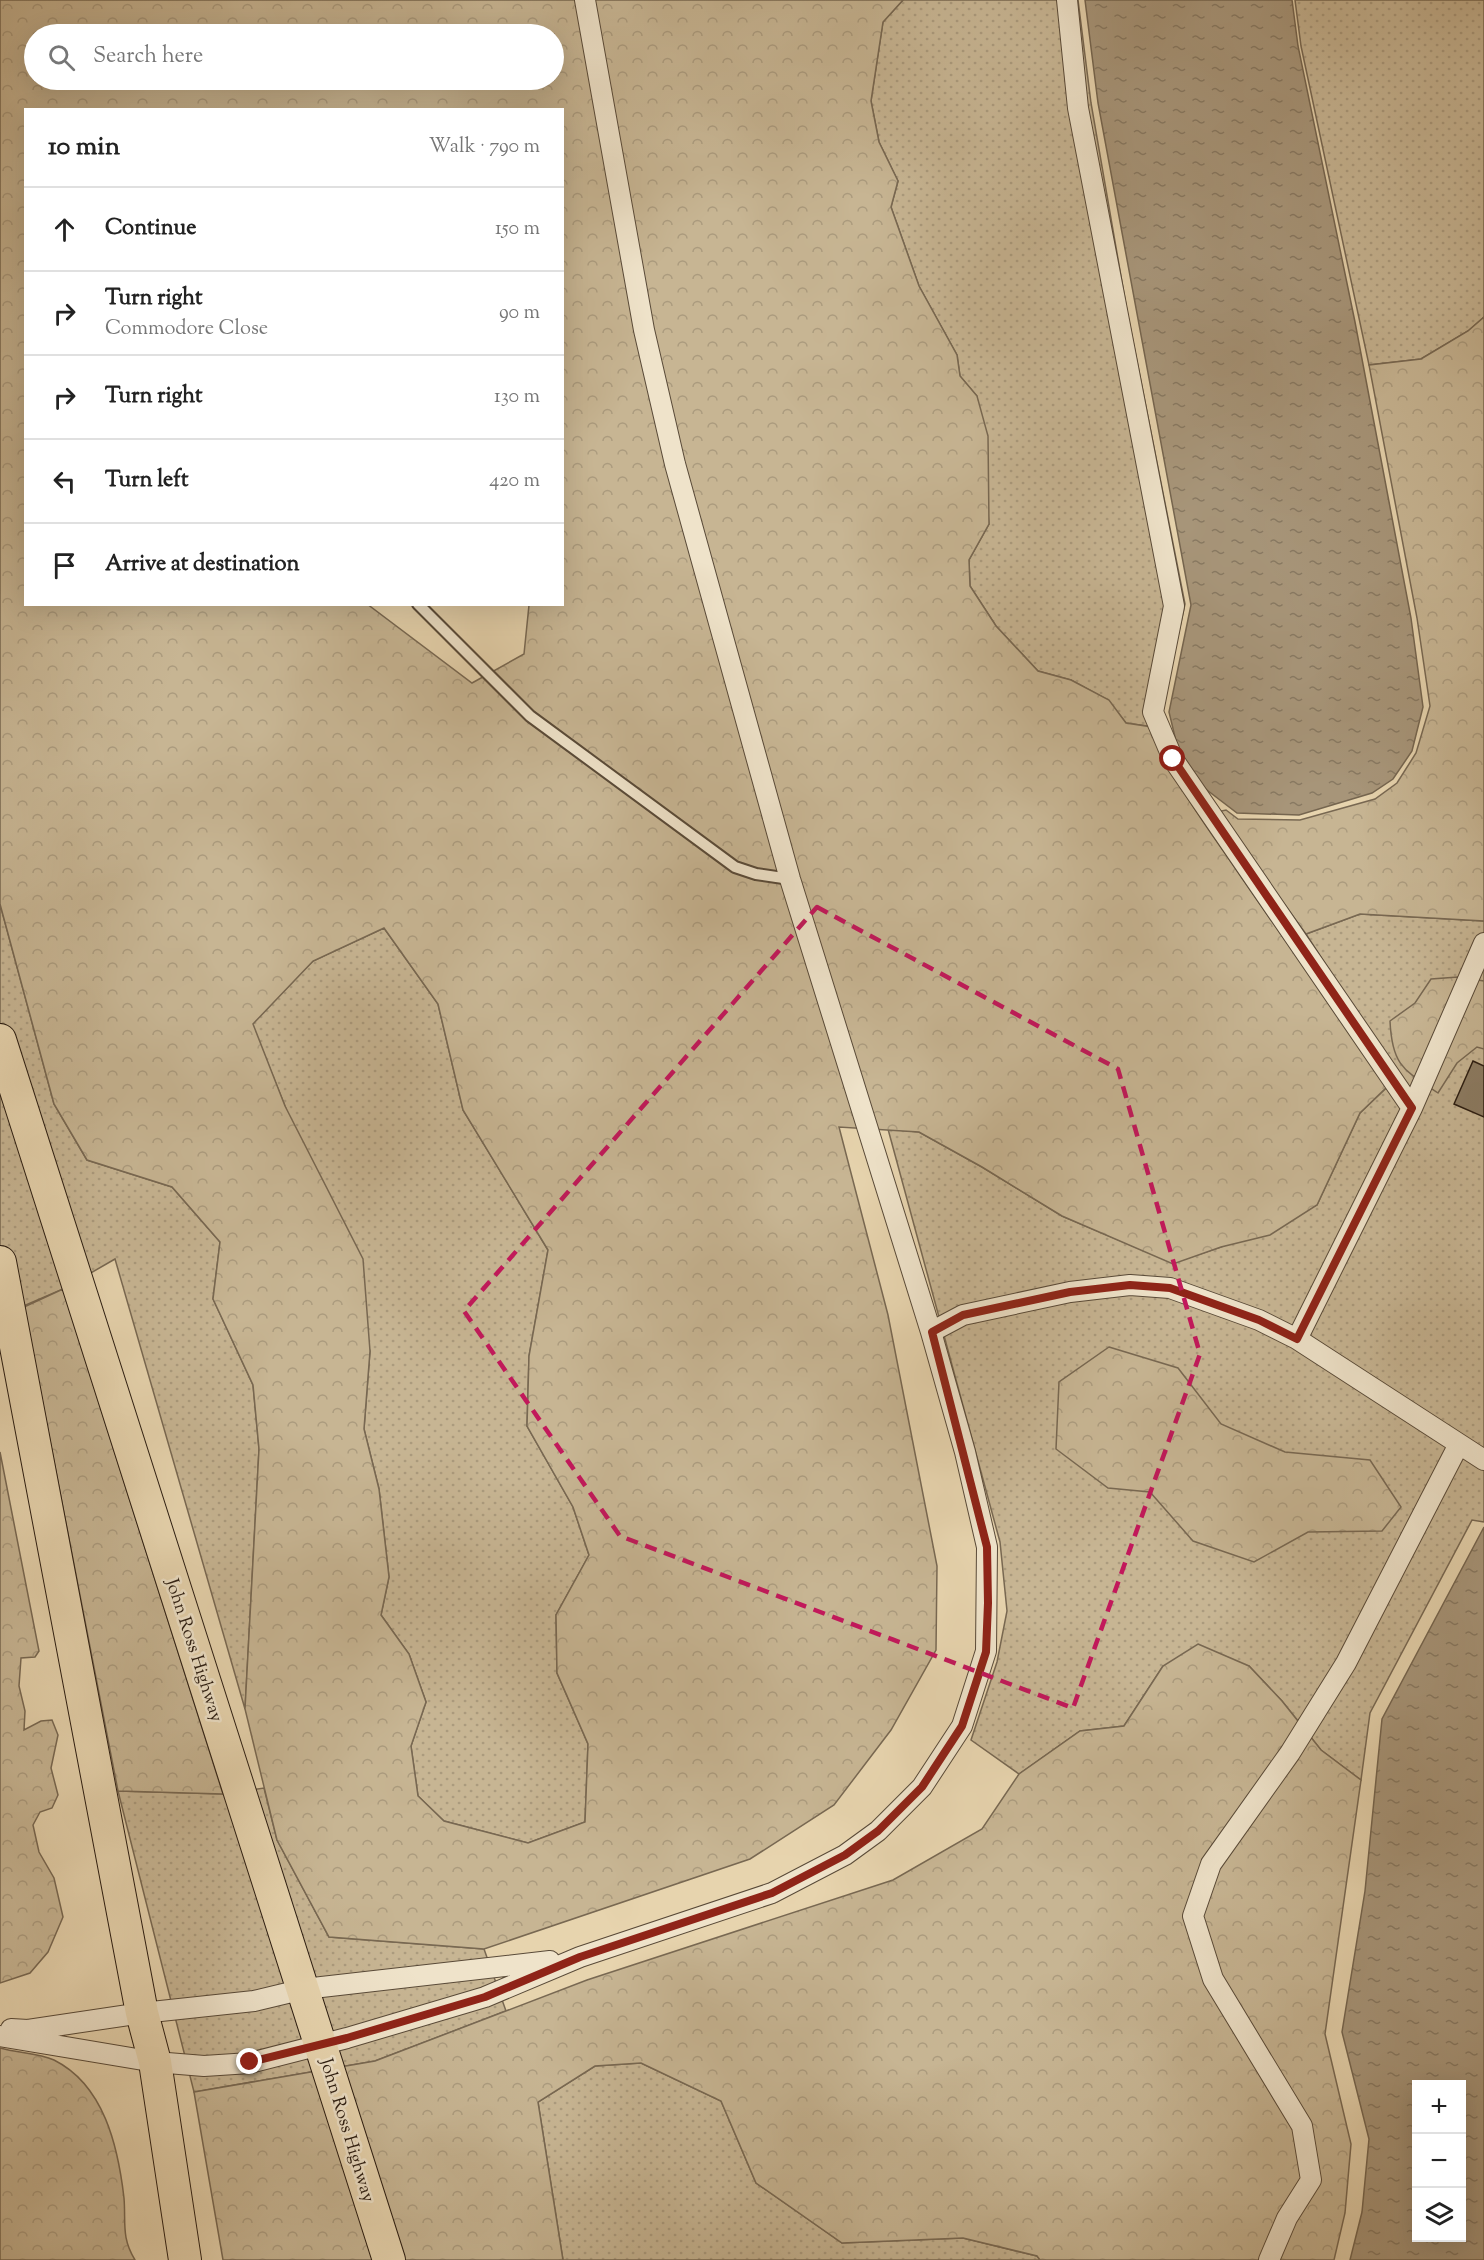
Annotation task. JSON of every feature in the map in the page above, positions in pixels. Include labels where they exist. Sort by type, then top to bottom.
[{"type":"main road","name":"John Ross Highway","points":[[0,1040],[32,1148],[304,1989],[389,2260]]},
{"type":"main road","points":[[0,1262],[142,2013],[155,2062],[185,2260]]},
{"type":"street","points":[[0,2036],[155,2062],[204,2066],[250,2062],[347,2038],[485,1997],[580,1957],[772,1893],[845,1855],[878,1831],[922,1787],[962,1726],[986,1652],[987,1547],[932,1332],[790,879],[675,464],[644,330],[585,0]]},
{"type":"street","points":[[1067,0],[1078,108],[1174,606],[1153,712],[1173,759],[1412,1108]]},
{"type":"street","points":[[1297,1339],[1412,1108],[1484,944]]},
{"type":"street","points":[[932,1332],[963,1315],[1070,1292],[1130,1285],[1170,1288],[1259,1320],[1297,1339],[1484,1460]]},
{"type":"street","points":[[1269,2260],[1287,2218],[1311,2180],[1302,2126],[1214,1979],[1193,1916],[1211,1864],[1290,1753],[1346,1663],[1459,1444]]},
{"type":"street","points":[[0,2028],[28,2030],[142,2013],[254,2001],[304,1989],[478,1971],[580,1957]]},
{"type":"lane","points":[[420,606],[530,716],[735,867],[756,874],[790,879]]},
{"type":"highlighted area","points":[[817,907],[1118,1069],[1200,1354],[1073,1708],[620,1536],[464,1311]]},
{"type":"green space","points":[[0,0],[903,0],[883,22],[871,101],[879,142],[898,181],[891,207],[919,286],[957,355],[960,376],[977,396],[988,436],[989,524],[969,560],[970,586],[996,626],[1038,671],[1071,680],[1109,700],[1126,723],[1152,727],[1168,764],[1200,817],[1292,950],[1390,1084],[1360,1113],[1317,1205],[1270,1235],[1221,1247],[1173,1264],[1062,1216],[919,1132],[839,1127],[888,1315],[937,1566],[936,1650],[891,1730],[834,1805],[750,1859],[484,1949],[329,1937],[277,1840],[245,1709],[259,1449],[253,1385],[213,1299],[220,1242],[172,1187],[87,1160],[54,1104],[0,904]],"holes":[[[384,928],[438,1004],[463,1110],[548,1250],[529,1356],[527,1426],[573,1507],[589,1555],[556,1615],[557,1673],[588,1744],[585,1822],[528,1843],[444,1821],[418,1796],[411,1746],[426,1702],[409,1654],[381,1615],[389,1577],[379,1489],[364,1429],[370,1351],[363,1259],[285,1106],[253,1024],[313,961]]]},
{"type":"green space","points":[[903,0],[1078,0],[1091,103],[1127,311],[1185,604],[1162,709],[1162,728],[1126,723],[1108,700],[1071,680],[1038,671],[996,626],[970,586],[969,560],[989,524],[977,396],[960,376],[957,355],[919,286],[891,207],[898,181],[879,142],[871,101],[883,22]]},
{"type":"green space","points":[[1295,0],[1484,0],[1484,317],[1468,331],[1421,359],[1369,365],[1301,46]]},
{"type":"green space","points":[[1484,317],[1484,921],[1360,914],[1306,934],[1217,812],[1226,810],[1238,819],[1300,820],[1375,799],[1397,783],[1416,753],[1430,706],[1417,618],[1369,365],[1421,359],[1468,331]]},
{"type":"green space","points":[[0,904],[54,1104],[87,1160],[172,1187],[220,1242],[213,1299],[253,1385],[259,1449],[245,1709],[115,1259],[63,1289],[0,1316]]},
{"type":"green space","points":[[1360,914],[1484,921],[1484,1522],[1472,1520],[1370,1713],[1361,1780],[1321,1750],[1282,1701],[1249,1666],[1163,1666],[1124,1726],[1080,1731],[1019,1774],[971,1740],[997,1662],[1007,1611],[1000,1542],[888,1129],[919,1132],[1062,1216],[1173,1263],[1221,1247],[1317,1205],[1360,1113],[1398,1077],[1306,934]]},
{"type":"green space","points":[[384,928],[438,1004],[463,1110],[548,1250],[529,1356],[527,1426],[573,1507],[589,1555],[556,1615],[557,1673],[588,1744],[585,1822],[528,1843],[444,1821],[418,1796],[411,1746],[426,1702],[409,1654],[381,1615],[389,1577],[379,1489],[364,1429],[370,1351],[285,1106],[252,1024],[313,961]]},
{"type":"green space","points":[[1458,977],[1484,981],[1484,1049],[1477,1047],[1457,1063],[1438,1093],[1408,1072],[1402,1065],[1394,1048],[1390,1021],[1415,1003],[1431,979]]},
{"type":"green space","points":[[63,1289],[223,1794],[118,1791],[24,1307]]},
{"type":"green space","points":[[1109,1347],[1178,1368],[1221,1424],[1285,1452],[1370,1460],[1401,1507],[1382,1531],[1308,1532],[1254,1562],[1193,1541],[1150,1492],[1108,1488],[1056,1449],[1059,1382]]},
{"type":"green space","points":[[0,1452],[39,1651],[35,1657],[21,1658],[19,1686],[25,1711],[24,1730],[41,1721],[52,1720],[58,1735],[51,1768],[58,1795],[52,1808],[40,1812],[33,1825],[39,1852],[54,1878],[63,1917],[48,1952],[30,1973],[0,1983]]},
{"type":"green space","points":[[1198,1644],[1249,1666],[1282,1701],[1321,1750],[1361,1780],[1325,2034],[1351,2144],[1345,2213],[1334,2260],[1040,2260],[1037,2256],[963,2238],[842,2243],[756,2183],[721,2101],[641,2063],[595,2066],[538,2102],[563,2260],[223,2260],[194,2092],[375,2061],[587,1980],[893,1880],[982,1829],[1019,1774],[1080,1731],[1124,1726],[1163,1666]]},
{"type":"green space","points":[[264,1788],[277,1840],[329,1937],[484,1949],[506,2011],[375,2061],[194,2092],[118,1791],[223,1794]]},
{"type":"green space","points":[[0,2048],[54,2060],[71,2071],[97,2101],[106,2119],[118,2158],[124,2198],[126,2237],[135,2260],[0,2260]]},
{"type":"green space","points":[[641,2063],[721,2101],[756,2183],[842,2243],[963,2238],[1037,2256],[1040,2260],[563,2260],[538,2102],[595,2066]]},
{"type":"water","points":[[1085,0],[1292,0],[1298,46],[1355,322],[1411,618],[1423,707],[1412,751],[1393,779],[1372,793],[1299,815],[1237,813],[1203,787],[1180,758],[1169,712],[1191,605],[1098,103]]},
{"type":"water","points":[[1484,1527],[1484,2260],[1350,2260],[1362,2212],[1369,2139],[1342,2032],[1365,1891],[1382,1719]]},
{"type":"building","points":[[1473,1061],[1484,1066],[1484,1117],[1454,1104]]},
{"type":"route","points":[[250,2062],[347,2038],[485,1997],[580,1957],[772,1893],[845,1855],[878,1831],[922,1787],[962,1726],[986,1652],[988,1603],[987,1547],[965,1452],[932,1332],[963,1315],[1070,1292],[1130,1285],[1170,1288],[1259,1320],[1297,1339],[1412,1108],[1173,759]]}]
